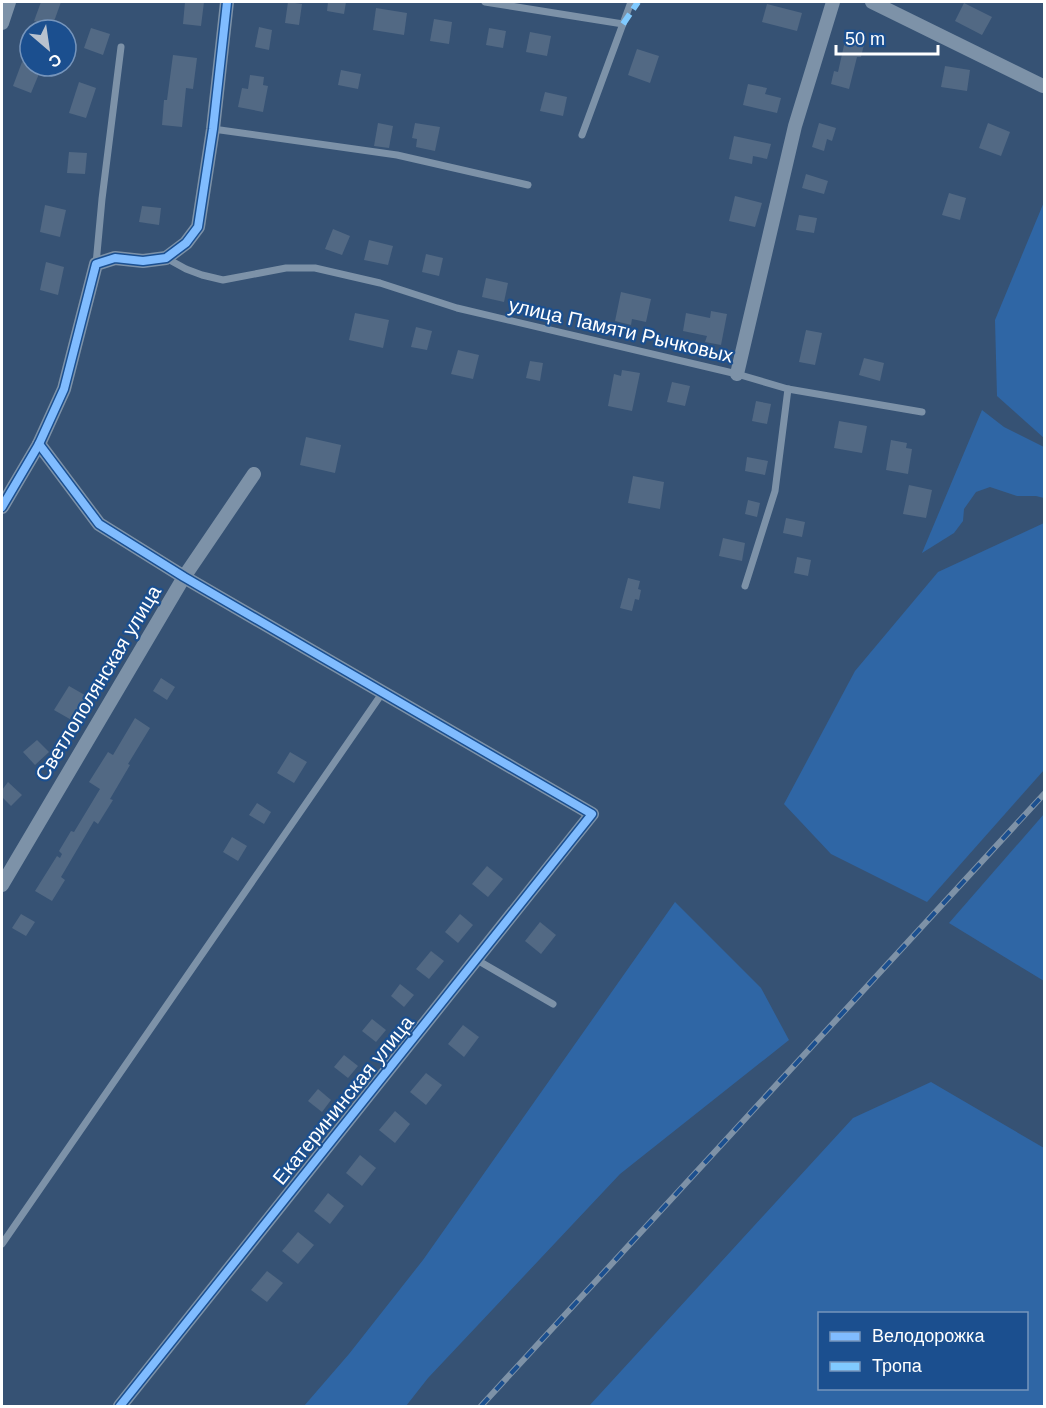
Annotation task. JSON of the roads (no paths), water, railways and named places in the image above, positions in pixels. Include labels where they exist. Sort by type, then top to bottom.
[{"type":"street","points":[[2,23],[9,2]]},
{"type":"street","points":[[2,507],[39,444],[64,389],[96,264],[115,258],[143,261],[166,258],[186,243],[198,227],[213,129],[227,2]]},
{"type":"street","points":[[737,374],[795,126],[833,2]]},
{"type":"street","points":[[872,2],[1043,86]]},
{"type":"street","points":[[39,444],[99,524],[184,577],[383,692]]},
{"type":"street","name":"Светлополянская улица","points":[[2,885],[184,577],[254,474]]},
{"type":"street","name":"Екатерининская улица","points":[[120,1407],[592,814],[383,692]]},
{"type":"lane","points":[[485,2],[623,24]]},
{"type":"lane","points":[[582,135],[631,2]]},
{"type":"lane","points":[[96,264],[122,47]]},
{"type":"lane","points":[[213,129],[397,155],[528,185]]},
{"type":"lane","name":"улица Памяти Рычковых","points":[[166,258],[202,275],[223,280],[286,268],[315,268],[380,284],[457,308],[737,374],[788,389],[922,412]]},
{"type":"lane","points":[[745,586],[775,491],[788,389]]},
{"type":"lane","points":[[2,1244],[383,692]]},
{"type":"lane","points":[[477,960],[553,1004]]},
{"type":"railway","points":[[481,1406],[1044,794]]}]
